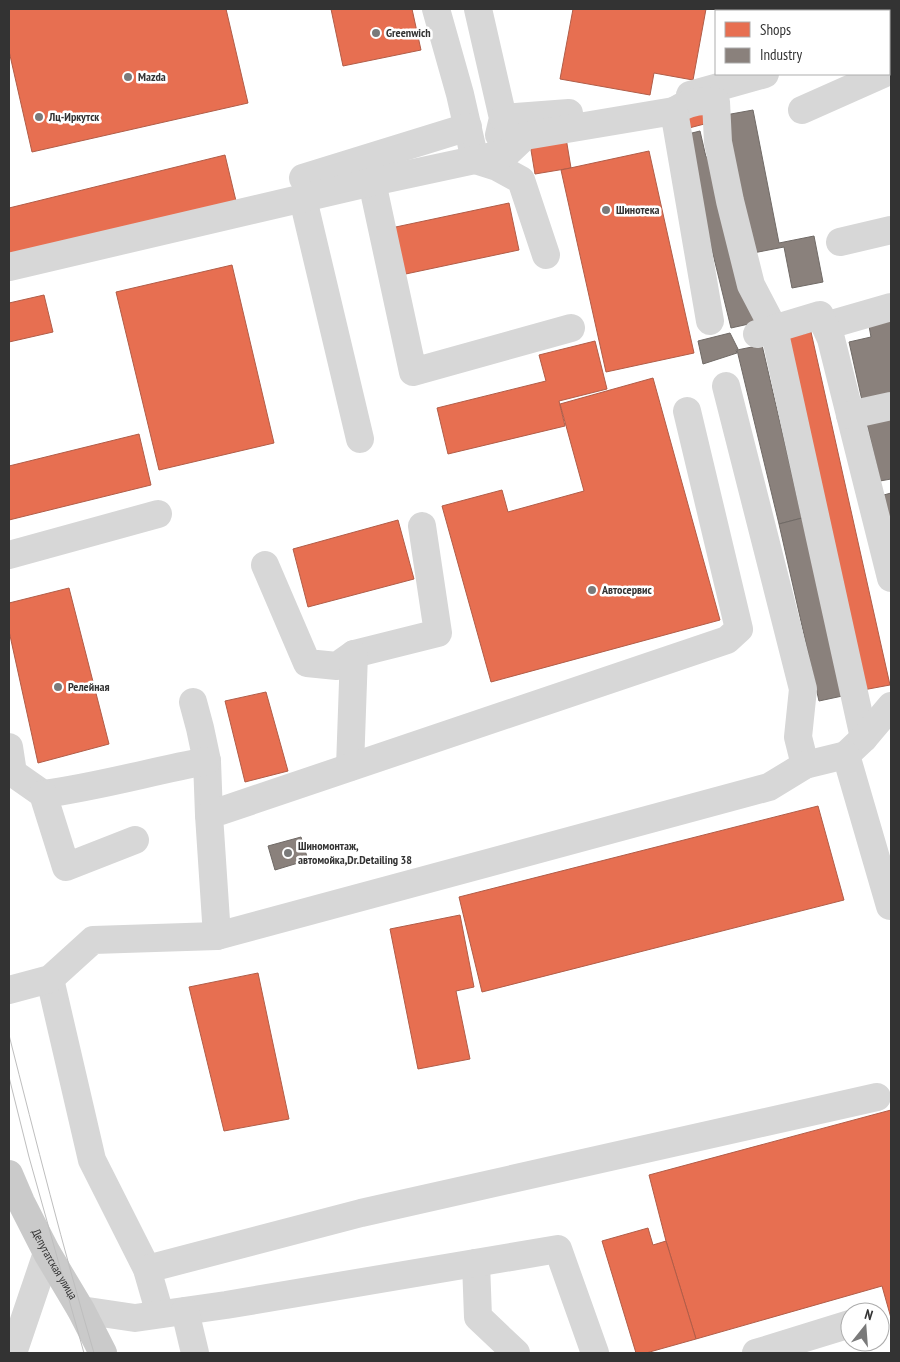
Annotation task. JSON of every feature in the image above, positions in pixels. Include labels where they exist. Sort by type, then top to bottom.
[{"type":"main road","name":"Депутатская улица","points":[[9,1174],[47,1253],[81,1310],[103,1353]]},
{"type":"lane","points":[[436,9],[468,127],[487,157],[497,167],[521,180],[546,255]]},
{"type":"lane","points":[[478,9],[503,118],[499,133],[487,157]]},
{"type":"lane","points":[[503,118],[656,107],[709,89],[761,75]]},
{"type":"lane","points":[[802,110],[881,75]]},
{"type":"lane","points":[[303,188],[372,182],[507,153],[525,136],[674,111],[683,105],[706,100],[716,102],[718,142],[730,201],[765,332],[890,906]]},
{"type":"lane","points":[[674,111],[710,321]]},
{"type":"lane","points":[[9,267],[303,188],[468,127]]},
{"type":"lane","points":[[372,182],[413,372],[571,328]]},
{"type":"lane","points":[[303,188],[360,439]]},
{"type":"lane","points":[[840,242],[891,230]]},
{"type":"lane","points":[[825,326],[891,307]]},
{"type":"lane","points":[[765,332],[820,315],[831,339],[850,415],[880,490],[891,574]]},
{"type":"lane","points":[[726,386],[803,689],[798,737],[805,765]]},
{"type":"lane","points":[[850,415],[891,406]]},
{"type":"lane","points":[[209,814],[727,640],[739,629],[687,411]]},
{"type":"lane","points":[[9,555],[158,514]]},
{"type":"lane","points":[[265,565],[307,662],[337,666],[354,654],[438,633],[422,526]]},
{"type":"lane","points":[[350,767],[354,654]]},
{"type":"lane","points":[[194,702],[207,761],[217,936]]},
{"type":"lane","points":[[9,990],[50,979],[93,940],[217,936],[769,787],[805,765],[855,746],[891,706]]},
{"type":"lane","points":[[9,747],[14,773],[43,794],[66,867],[135,840]]},
{"type":"lane","points":[[43,794],[70,791],[207,761]]},
{"type":"lane","points":[[50,979],[92,1160],[147,1269],[195,1353]]},
{"type":"lane","points":[[147,1269],[361,1213],[877,1097]]},
{"type":"lane","points":[[81,1310],[135,1318],[232,1304],[558,1249],[595,1353]]},
{"type":"lane","points":[[13,1353],[47,1253]]},
{"type":"lane","points":[[476,1263],[478,1317],[516,1353]]},
{"type":"lane","points":[[756,1353],[840,1327]]},
{"type":"building: Shops","name":"Mazda","points":[[9,9],[226,9],[248,103],[32,152],[9,51]]},
{"type":"building: Shops","points":[[331,9],[412,9],[421,50],[343,66]]},
{"type":"building: Shops","points":[[573,9],[706,9],[693,80],[654,73],[650,95],[560,79]]},
{"type":"building: Shops","points":[[708,105],[712,122],[689,128],[683,110]]},
{"type":"building: Shops","points":[[566,138],[571,168],[535,174],[530,144]]},
{"type":"building: Shops","points":[[649,151],[694,353],[606,372],[561,170]]},
{"type":"building: Shops","points":[[225,155],[236,201],[9,256],[9,208]]},
{"type":"building: Shops","points":[[509,203],[519,250],[401,275],[391,228]]},
{"type":"building: Shops","points":[[232,265],[274,443],[159,470],[116,292]]},
{"type":"building: Shops","points":[[44,295],[53,332],[9,342],[9,303]]},
{"type":"building: Shops","points":[[811,332],[890,685],[863,690],[781,339]]},
{"type":"building: Shops","points":[[595,341],[607,389],[559,401],[565,426],[448,454],[437,408],[546,381],[539,355]]},
{"type":"building: Shops","points":[[653,378],[720,620],[491,682],[442,506],[502,490],[508,512],[584,491],[560,404]]},
{"type":"building: Shops","points":[[139,434],[151,485],[9,520],[9,466]]},
{"type":"building: Shops","points":[[398,520],[414,579],[308,607],[293,549]]},
{"type":"building: Shops","name":"Релейная","points":[[69,588],[109,744],[38,763],[9,631],[9,603]]},
{"type":"building: Shops","points":[[266,692],[288,771],[245,782],[225,701]]},
{"type":"building: Shops","points":[[818,806],[844,900],[482,992],[459,897]]},
{"type":"building: Shops","points":[[460,915],[474,987],[456,991],[470,1059],[418,1069],[390,929]]},
{"type":"building: Shops","points":[[258,973],[289,1119],[224,1131],[189,987]]},
{"type":"building: Shops","points":[[891,1110],[891,1318],[890,1302],[886,1302],[882,1286],[696,1339],[666,1241],[649,1175]]},
{"type":"building: Shops","points":[[648,1228],[653,1245],[666,1241],[696,1339],[646,1353],[636,1353],[602,1241]]},
{"type":"building: Industry","points":[[753,110],[779,243],[814,236],[823,282],[792,288],[784,247],[748,254],[720,116]]},
{"type":"building: Industry","points":[[700,131],[706,157],[711,156],[762,321],[731,328],[684,135]]},
{"type":"building: Industry","points":[[891,321],[891,398],[863,405],[849,342],[871,337],[869,326]]},
{"type":"building: Industry","points":[[730,333],[738,349],[736,350],[737,353],[703,364],[698,341]]},
{"type":"building: Industry","points":[[762,345],[802,518],[779,524],[737,350]]},
{"type":"building: Industry","points":[[891,415],[891,479],[880,481],[866,420]]},
{"type":"building: Industry","points":[[891,493],[891,541],[880,496]]},
{"type":"building: Industry","points":[[802,518],[847,695],[819,701],[779,524]]},
{"type":"building: Industry","name":"Шиномонтаж, автомойка,Dr.Detailing 38","points":[[301,837],[308,860],[275,870],[268,846]]},
{"type":"tram line","points":[[9,1035],[94,1353]]},
{"type":"tram line","points":[[9,1077],[29,1157],[84,1353]]},
{"type":"place","name":"Greenwich","points":[[376,33]]},
{"type":"place","name":"Mazda","points":[[128,77]]},
{"type":"place","name":"Лц-Иркутск","points":[[39,117]]},
{"type":"place","name":"Шинотека","points":[[606,210]]},
{"type":"place","name":"Автосервис","points":[[592,590]]},
{"type":"place","name":"Релейная","points":[[58,687]]},
{"type":"place","name":"Шиномонтаж, автомойка,Dr.Detailing 38","points":[[288,853]]}]
